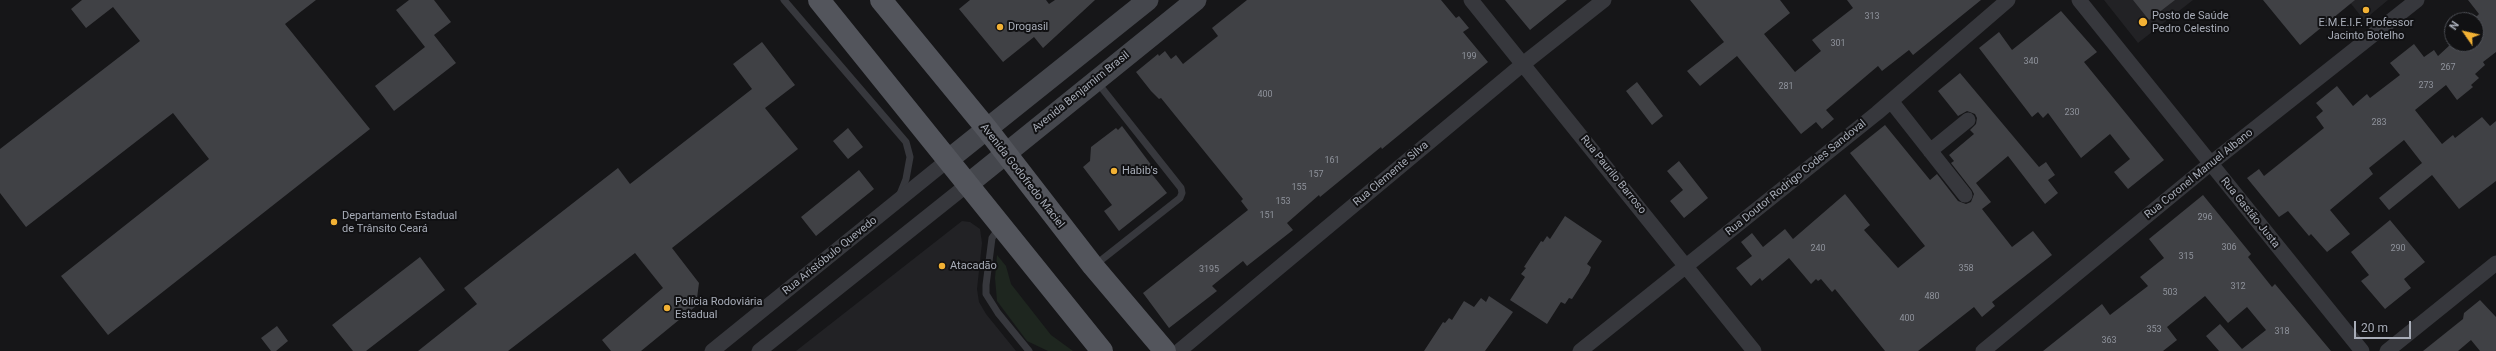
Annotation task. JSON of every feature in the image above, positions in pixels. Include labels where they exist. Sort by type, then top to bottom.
[{"type":"main road","points":[[818,0],[1102,351]]},
{"type":"main road","name":"Avenida Godofredo Maciel","points":[[880,0],[987,129],[1093,266],[1165,351]]},
{"type":"main road","points":[[948,160],[1148,0]]},
{"type":"main road","name":"Avenida Benjamim Brasil","points":[[968,185],[1196,0]]},
{"type":"street","name":"Rua Paurilo Barroso","points":[[1470,0],[1754,351]]},
{"type":"street","name":"Rua Clemente Silva","points":[[1180,351],[1523,64],[1604,0]]},
{"type":"street","name":"Rua Doutor Rodrigo Codes Sandoval","points":[[1580,351],[1891,101],[2008,0]]},
{"type":"street","name":"Rua Gastão Justa","points":[[2079,0],[2362,351]]},
{"type":"street","name":"Rua Coronel Manuel Albano","points":[[1983,351],[2210,164],[2417,0]]},
{"type":"street","points":[[1891,101],[1965,195]]},
{"type":"street","points":[[1930,151],[1968,120]]},
{"type":"street","name":"Rua Aristóbulo Quevedo","points":[[712,351],[948,160]]},
{"type":"street","points":[[759,351],[968,185]]},
{"type":"street","points":[[2387,351],[2496,263]]},
{"type":"lane","points":[[784,0],[906,142],[910,157],[906,178],[897,202]]},
{"type":"lane","points":[[1093,266],[1180,198],[1182,193],[1096,80]]},
{"type":"lane","points":[[1000,226],[992,238],[986,294],[998,313],[1029,351]]},
{"type":"shaded area","name":"Posto de Saúde Pedro Celestino","points":[[2104,0],[2193,0],[2138,43]]},
{"type":"shaded area","name":"E.M.E.I.F. Professor Jacinto Botelho","points":[[2348,0],[2388,0],[2364,20]]},
{"type":"shaded area","name":"Atacadão","points":[[962,221],[970,222],[980,229],[982,243],[977,289],[979,302],[986,314],[1016,351],[796,351]]},
{"type":"shaded area","points":[[997,255],[1006,266],[1011,284],[1051,335],[1073,351],[1048,351],[1027,341],[997,301],[995,278]]},
{"type":"building","points":[[82,0],[316,0],[285,24],[370,129],[108,335],[61,276],[209,159],[173,113],[26,227],[0,193],[0,149],[140,41],[113,7],[86,28],[71,9]]},
{"type":"building","points":[[409,0],[434,0],[451,22],[434,35],[456,63],[394,111],[375,86],[425,47],[396,10]]},
{"type":"building","points":[[970,0],[1046,0],[1049,4],[1055,0],[1095,0],[1043,48],[1034,37],[1003,62],[959,9]]},
{"type":"building","points":[[1247,0],[1441,0],[1456,18],[1459,16],[1469,28],[1463,32],[1488,62],[1382,149],[1381,147],[1320,197],[1319,195],[1287,223],[1293,230],[1247,266],[1243,261],[1212,286],[1217,291],[1169,328],[1143,293],[1248,210],[1241,201],[1243,199],[1161,98],[1159,99],[1151,91],[1136,72],[1158,54],[1159,56],[1165,51],[1171,59],[1176,55],[1183,64],[1218,36],[1212,28]]},
{"type":"building","points":[[1505,0],[1567,0],[1530,30]]},
{"type":"building","points":[[1690,0],[1780,0],[1790,13],[1764,34],[1795,72],[1821,51],[1812,40],[1853,8],[1847,0],[1981,0],[1913,55],[1909,50],[1882,71],[1878,66],[1826,110],[1834,119],[1822,129],[1816,122],[1801,134],[1737,56],[1700,86],[1687,71],[1724,42]]},
{"type":"building","points":[[2133,0],[2175,0],[2149,20]]},
{"type":"building","points":[[2263,0],[2355,0],[2300,45]]},
{"type":"building","points":[[2468,0],[2496,0],[2496,52],[2483,62],[2485,65],[2475,74],[2479,78],[2471,85],[2473,87],[2457,100],[2446,85],[2415,110],[2442,144],[2453,135],[2455,138],[2482,117],[2490,126],[2496,121],[2496,181],[2459,209],[2432,175],[2389,210],[2379,198],[2422,163],[2404,140],[2369,168],[2373,174],[2330,210],[2350,234],[2327,252],[2311,234],[2309,236],[2288,211],[2279,217],[2247,178],[2259,169],[2264,176],[2324,128],[2316,117],[2323,111],[2316,103],[2337,86],[2353,106],[2367,94],[2370,98],[2400,75],[2390,63],[2414,44],[2424,57],[2434,50],[2438,56],[2444,50],[2444,52],[2484,52],[2484,12],[2477,12]]},
{"type":"building","points":[[2061,11],[2097,52],[2084,62],[2164,160],[2128,189],[2114,172],[2130,159],[2110,134],[2081,158],[2048,113],[2043,118],[2038,112],[2032,117],[1979,48],[1999,32],[2012,50]]},
{"type":"building","points":[[762,42],[795,85],[765,108],[798,149],[672,248],[699,283],[696,306],[641,351],[611,351],[602,340],[663,288],[635,253],[508,351],[418,351],[477,304],[464,288],[618,168],[630,184],[752,89],[733,64]]},
{"type":"building","points":[[1960,73],[2039,167],[2046,162],[2055,175],[2048,180],[2058,193],[2045,204],[2008,156],[1976,183],[1991,202],[1982,209],[2012,247],[2033,231],[2052,255],[1992,302],[1995,306],[1982,317],[1974,307],[1918,351],[1885,351],[1835,289],[1832,292],[1821,279],[1818,281],[1816,279],[1811,284],[1789,258],[1762,281],[1760,278],[1751,286],[1736,268],[1752,256],[1741,242],[1752,233],[1763,247],[1785,229],[1793,239],[1845,194],[1870,225],[1864,230],[1898,268],[1925,246],[1850,153],[1885,125],[1930,180],[1937,174],[1958,201],[1966,204],[1971,202],[1974,194],[1951,163],[1954,161],[1949,155],[1974,134],[1970,130],[1976,124],[1977,118],[1975,114],[1967,111],[1958,116],[1938,91]]},
{"type":"building","points":[[1637,82],[1663,116],[1652,125],[1626,91]]},
{"type":"building","points":[[1122,126],[1155,170],[1151,173],[1167,193],[1119,231],[1104,211],[1112,205],[1083,167],[1090,161],[1091,147],[1116,128],[1118,130]]},
{"type":"building","points":[[848,128],[863,147],[848,159],[833,141]]},
{"type":"building","points":[[1679,161],[1708,198],[1684,218],[1670,201],[1683,190],[1667,171]]},
{"type":"building","points":[[859,170],[874,189],[816,236],[801,217]]},
{"type":"building","points":[[2203,195],[2251,254],[2248,257],[2272,287],[2275,284],[2331,351],[2219,351],[2206,336],[2220,324],[2242,349],[2266,330],[2247,307],[2228,323],[2205,296],[2167,327],[2177,340],[2163,351],[2043,351],[2102,304],[2110,315],[2148,286],[2140,277],[2164,258],[2149,239]]},
{"type":"building","points":[[1565,216],[1602,241],[1587,264],[1591,267],[1589,273],[1572,299],[1569,298],[1565,304],[1561,302],[1547,324],[1510,300],[1525,277],[1521,274],[1526,268],[1524,267],[1541,241],[1543,242],[1547,236],[1550,239]]},
{"type":"building","points":[[2390,220],[2425,262],[2404,279],[2411,288],[2385,309],[2361,281],[2369,275],[2351,252]]},
{"type":"building","points":[[420,257],[445,290],[366,351],[353,351],[332,325]]},
{"type":"building","points":[[1489,296],[1513,312],[1485,351],[1424,351],[1443,322],[1445,323],[1449,318],[1452,320],[1464,301],[1474,307],[1481,298],[1486,302]]},
{"type":"building","points":[[2480,300],[2496,317],[2496,351],[2480,351],[2471,340],[2458,351],[2423,351],[2463,319],[2464,313]]},
{"type":"building","points":[[277,326],[288,341],[276,351],[271,351],[261,338]]},
{"type":"place","name":"E.M.E.I.F. Professor Jacinto Botelho","points":[[2366,10]]},
{"type":"place","name":"Posto de Saúde Pedro Celestino","points":[[2143,22]]},
{"type":"place","name":"Drogasil","points":[[1000,27]]},
{"type":"place","name":"Habib's","points":[[1114,171]]},
{"type":"place","name":"Departamento Estadual de Trânsito Ceará","points":[[334,222]]},
{"type":"place","name":"Atacadão","points":[[942,266]]},
{"type":"place","name":"Polícia Rodoviária Estadual","points":[[667,308]]}]
